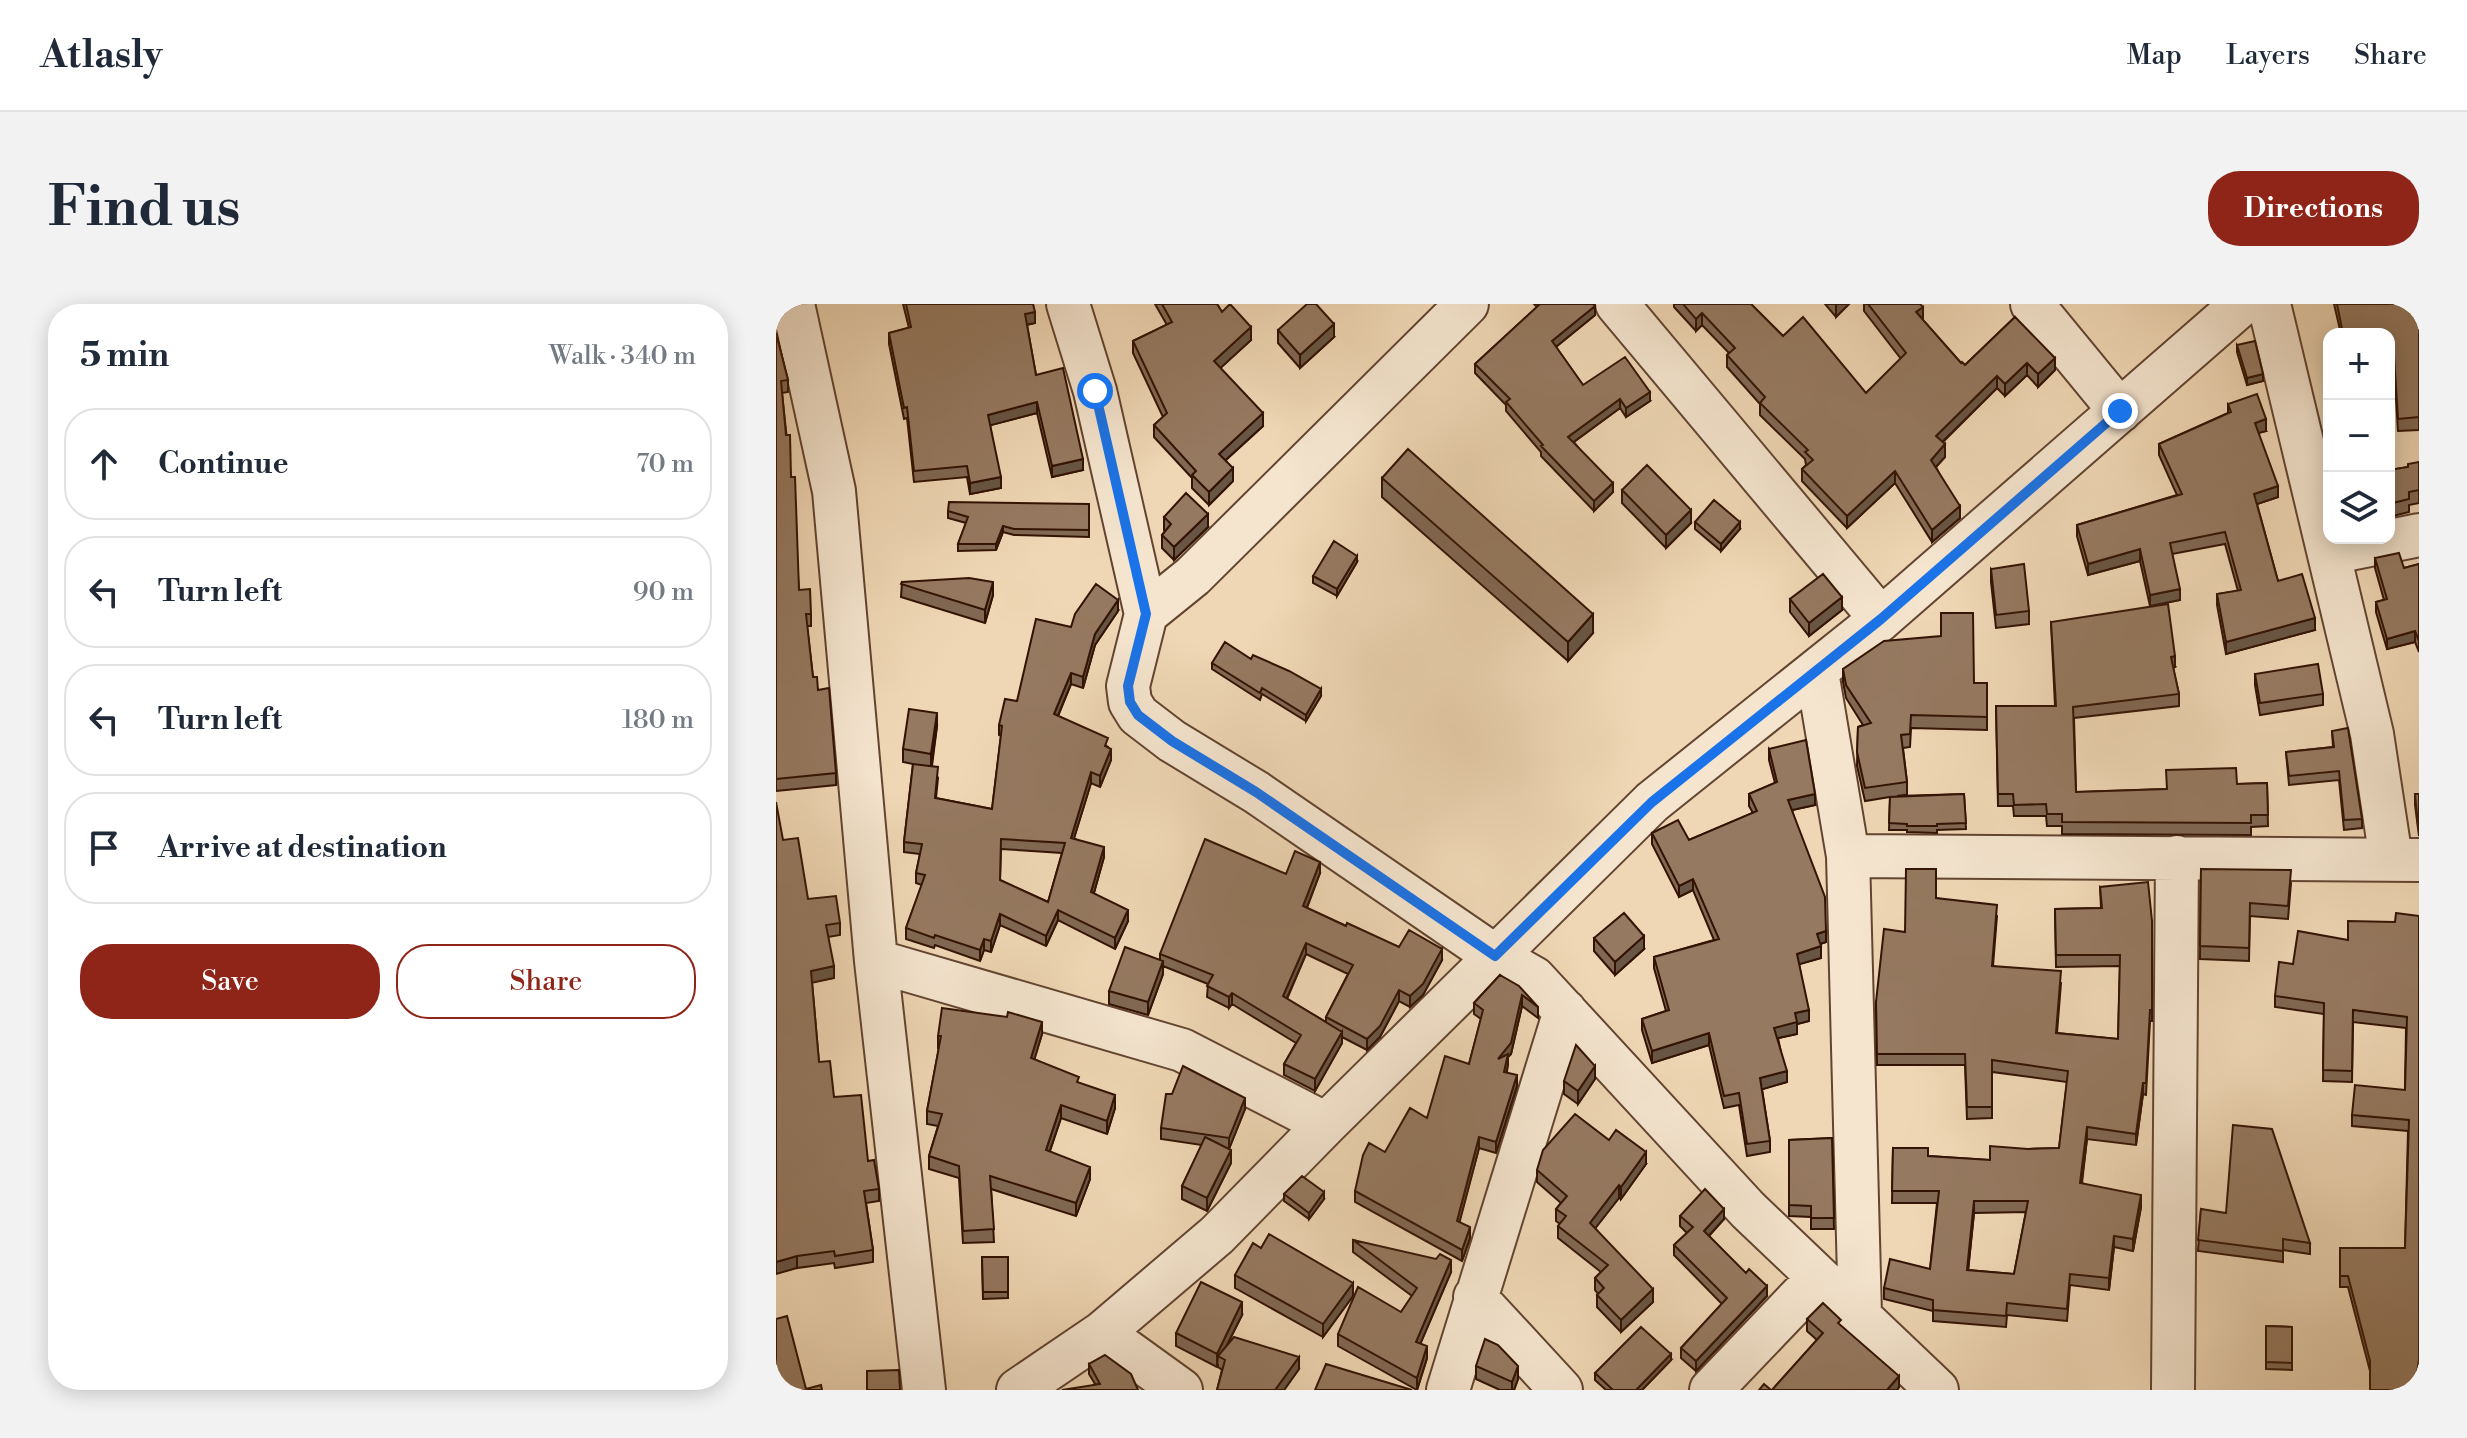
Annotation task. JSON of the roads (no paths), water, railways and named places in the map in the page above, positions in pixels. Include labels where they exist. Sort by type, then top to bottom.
[{"type":"street","points":[[793,304],[834,491],[876,961],[924,1390]]},
{"type":"street","points":[[1068,304],[1095,391],[1146,614],[1128,686],[1130,702],[1138,715],[1172,741],[1256,792],[1495,956],[1534,978],[1748,1210],[1937,1390]]},
{"type":"street","points":[[1146,614],[1193,576],[1467,304]]},
{"type":"street","points":[[1617,304],[1881,619]]},
{"type":"street","points":[[2032,304],[2120,411]]},
{"type":"street","points":[[1018,1390],[1102,1333],[1217,1235],[1652,802],[1881,619],[2242,304]]},
{"type":"street","points":[[1848,856],[2405,859],[2269,304]]},
{"type":"street","points":[[2330,553],[2419,535]]},
{"type":"street","points":[[1817,672],[1848,856],[1860,1315]]},
{"type":"street","points":[[2173,1390],[2177,857]]},
{"type":"street","points":[[876,961],[1182,1050],[1326,1124]]},
{"type":"street","points":[[1448,1390],[1565,1011]]},
{"type":"street","points":[[1711,1390],[1818,1278]]},
{"type":"street","points":[[1475,1297],[1561,1390]]},
{"type":"street","points":[[1102,1333],[1181,1390]]}]
